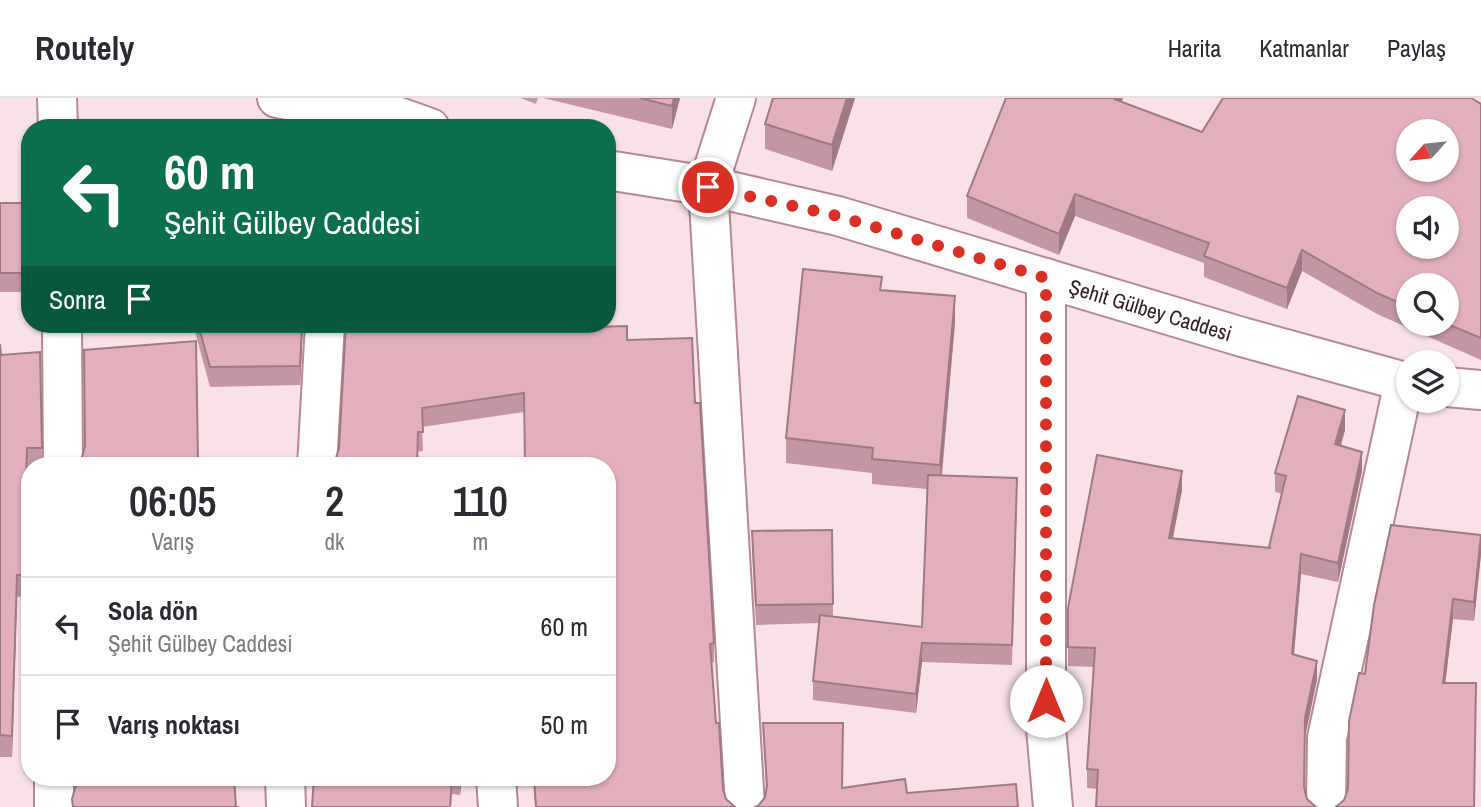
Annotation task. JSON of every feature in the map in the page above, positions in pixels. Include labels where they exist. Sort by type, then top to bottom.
[{"type":"street","points":[[57,98],[58,119]]},
{"type":"street","points":[[277,98],[336,119],[402,119]]},
{"type":"street","points":[[736,98],[708,187],[745,807]]},
{"type":"street","name":"Şehit Gülbey Caddesi","points":[[616,172],[708,187],[838,216],[1242,337],[1396,379]]},
{"type":"street","points":[[1046,278],[1046,728],[1053,807]]},
{"type":"street","points":[[62,333],[63,457]]},
{"type":"street","points":[[318,457],[324,333]]},
{"type":"street","points":[[1459,388],[1481,390]]},
{"type":"street","points":[[1326,807],[1327,738],[1399,413]]},
{"type":"street","points":[[54,786],[54,807]]},
{"type":"street","points":[[285,786],[286,807]]},
{"type":"street","points":[[497,786],[498,807]]},
{"type":"building","points":[[640,98],[674,98],[672,106]]},
{"type":"building","points":[[773,98],[847,98],[832,145],[765,124]]},
{"type":"building","points":[[1006,98],[1114,98],[1202,132],[1223,98],[1471,98],[1481,104],[1481,338],[1459,329],[1459,273],[1396,273],[1396,301],[1302,250],[1287,288],[1204,256],[1209,243],[1075,194],[1059,234],[967,196]]},
{"type":"building","points":[[0,203],[21,203],[21,273],[0,273]]},
{"type":"building","points":[[803,269],[882,277],[880,290],[955,296],[940,465],[872,459],[873,448],[786,438]]},
{"type":"building","points":[[616,326],[627,326],[627,340],[692,338],[695,403],[700,403],[716,723],[719,723],[723,789],[726,799],[735,807],[536,807],[535,786],[616,786],[616,457],[525,457],[524,393],[422,408],[423,432],[418,432],[417,457],[336,457],[345,333],[616,333]]},
{"type":"building","points":[[201,333],[302,333],[300,366],[210,367]]},
{"type":"building","points":[[196,341],[198,457],[82,457],[85,446],[84,350]]},
{"type":"building","points":[[0,344],[1,355],[40,352],[42,448],[27,448],[27,457],[21,457],[21,575],[17,575],[12,736],[0,735]]},
{"type":"building","points":[[1298,396],[1345,410],[1335,444],[1362,452],[1338,563],[1301,554],[1292,654],[1317,661],[1305,718],[1304,787],[1307,799],[1316,807],[1096,807],[1098,770],[1087,769],[1095,648],[1068,647],[1068,608],[1097,455],[1182,471],[1169,538],[1271,548],[1269,547],[1286,476],[1275,473]]},
{"type":"building","points":[[928,475],[1017,478],[1012,645],[922,643],[916,694],[813,681],[820,615],[922,627]]},
{"type":"building","points":[[1391,525],[1481,535],[1474,602],[1453,599],[1443,683],[1476,683],[1474,807],[1335,807],[1344,800],[1348,789],[1349,721],[1359,673],[1365,674],[1374,605]]},
{"type":"building","points":[[832,530],[833,604],[756,605],[752,531]]},
{"type":"building","points":[[763,723],[843,723],[842,788],[905,779],[907,793],[1016,784],[1018,807],[754,807],[765,797],[767,786]]},
{"type":"building","points":[[76,786],[235,786],[236,807],[73,807]]},
{"type":"building","points":[[313,786],[451,786],[450,807],[312,807]]},
{"type":"route","points":[[708,187],[838,216],[1046,278],[1046,701]]}]
